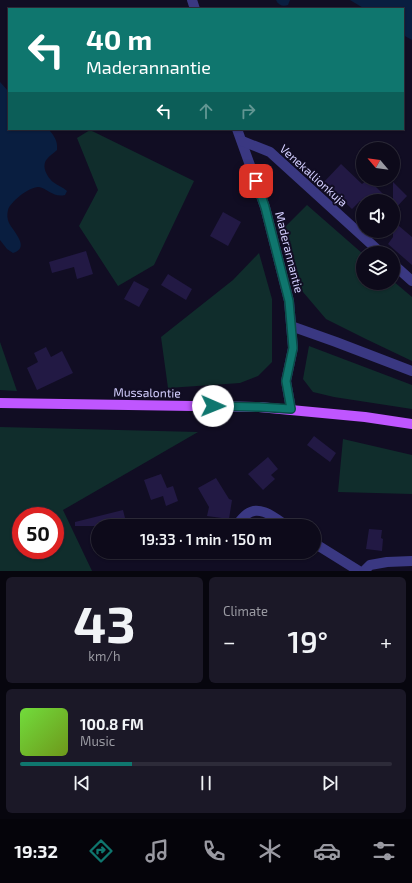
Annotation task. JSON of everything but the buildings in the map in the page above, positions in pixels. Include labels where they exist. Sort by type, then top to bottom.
[{"type":"main road","name":"Mussalontie","points":[[0,402],[259,407],[365,417],[412,424]]},
{"type":"street","name":"Maderannantie","points":[[237,130],[265,207],[289,301],[293,348],[286,381],[291,409]]},
{"type":"street","name":"Venekallionkuja","points":[[242,141],[270,152],[373,246]]},
{"type":"street","points":[[400,270],[412,281]]},
{"type":"street","points":[[291,326],[412,371]]},
{"type":"street","points":[[242,519],[247,513],[258,510],[269,514],[276,519]]},
{"type":"street","points":[[321,547],[359,571]]},
{"type":"street","points":[[364,571],[370,565],[387,562],[412,561]]},
{"type":"green space","points":[[90,130],[194,181],[154,265],[118,286],[79,226],[98,190],[77,138]]},
{"type":"green space","points":[[307,205],[356,248],[356,290],[400,290],[400,287],[412,297],[412,361],[326,319],[303,292],[282,230]]},
{"type":"green space","points":[[259,253],[272,299],[272,362],[258,376],[240,383],[168,388],[161,337],[233,280]]},
{"type":"green space","points":[[0,342],[17,391],[0,390]]},
{"type":"green space","points":[[309,346],[412,385],[412,409],[334,397],[313,392],[303,379]]},
{"type":"green space","points":[[0,427],[198,432],[64,509],[64,507],[12,507],[12,559],[64,559],[64,512],[92,571],[0,571]]},
{"type":"green space","points":[[343,439],[412,455],[412,494],[338,492]]},
{"type":"water","points":[[276,0],[290,0],[288,5],[283,6]]},
{"type":"water","points":[[350,0],[412,0],[412,40],[404,36],[404,8],[363,8]]},
{"type":"water","points":[[0,82],[8,91],[8,130],[49,130],[54,136],[57,144],[57,150],[45,162],[45,168],[51,180],[67,191],[65,195],[61,196],[42,188],[35,187],[21,195],[12,203],[7,215],[9,223],[21,243],[21,247],[18,251],[13,253],[7,249],[0,240]]},
{"type":"route","points":[[213,406],[291,409],[286,381],[293,348],[289,301],[265,207],[256,181]]}]
